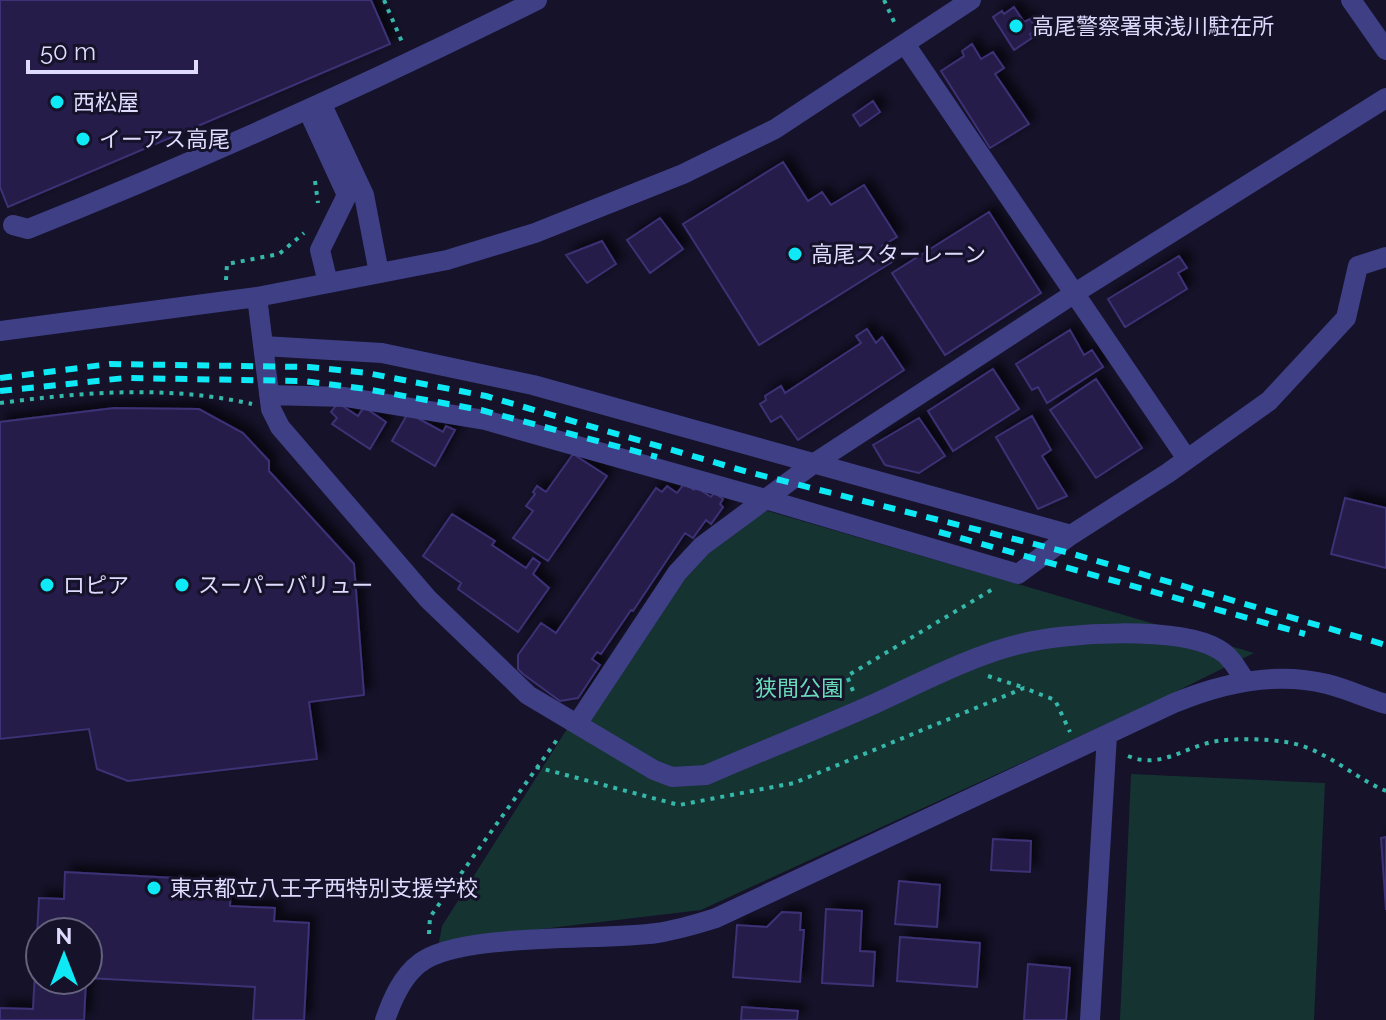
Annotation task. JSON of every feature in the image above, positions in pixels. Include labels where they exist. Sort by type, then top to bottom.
[{"type":"street","points":[[13,225],[28,229],[177,169],[537,0]]},
{"type":"street","points":[[0,331],[257,297],[447,260],[535,233],[683,174],[775,129],[969,0]]},
{"type":"street","points":[[1351,0],[1386,50]]},
{"type":"street","points":[[905,44],[1187,459]]},
{"type":"street","points":[[577,724],[677,573],[702,546],[813,464],[1075,293],[1386,98]]},
{"type":"street","points":[[314,106],[364,195],[379,273]]},
{"type":"street","points":[[314,106],[347,195],[320,250],[328,283]]},
{"type":"street","points":[[270,402],[345,397],[485,420],[1018,574],[1269,401],[1346,318],[1358,266],[1386,257]]},
{"type":"street","points":[[257,297],[270,402],[280,427],[428,599],[528,695],[654,770],[672,777],[706,775],[1007,647],[1053,637],[1093,633],[1143,634],[1195,641],[1218,648],[1230,658],[1245,681]]},
{"type":"street","points":[[263,346],[382,353],[533,385],[1071,535]]},
{"type":"street","points":[[385,1020],[408,974],[428,957],[450,949],[489,943],[656,933],[702,923],[743,907],[1193,695],[1245,681],[1312,681],[1386,704]]},
{"type":"street","points":[[1090,1020],[1107,735]]},
{"type":"path","points":[[884,0],[896,26],[885,34]]},
{"type":"path","points":[[314,176],[319,201],[314,212]]},
{"type":"path","points":[[226,280],[227,264],[279,254],[305,232],[310,222]]},
{"type":"path","points":[[0,403],[141,391],[270,402]]},
{"type":"path","points":[[853,691],[847,676],[1018,574]]},
{"type":"path","points":[[959,667],[1055,700],[1073,738]]},
{"type":"path","points":[[536,767],[679,805],[794,783],[1024,688]]},
{"type":"path","points":[[428,957],[430,917],[536,767],[572,721],[577,724]]},
{"type":"path","points":[[1129,748],[1125,755],[1139,761],[1153,762],[1216,741],[1288,742],[1321,753],[1386,791]]},
{"type":"green space","name":"狭間公園","points":[[751,506],[1254,653],[701,910],[449,940],[438,948],[442,926],[572,721],[719,527]]},
{"type":"green space","points":[[1131,774],[1325,783],[1314,1020],[1120,1020]]},
{"type":"building","name":"イーアス高尾","points":[[0,0],[371,0],[390,44],[8,207],[0,187]]},
{"type":"building","name":"高尾警察署東浅川駐在所","points":[[1014,7],[1024,22],[1030,19],[1037,30],[1030,34],[1032,38],[1014,50],[993,17]]},
{"type":"building","points":[[972,44],[981,59],[993,52],[1004,68],[995,74],[1029,124],[990,148],[941,71],[964,56],[962,51]]},
{"type":"building","points":[[873,101],[880,112],[860,126],[853,115]]},
{"type":"building","name":"高尾スターレーン","points":[[783,162],[808,201],[822,192],[831,205],[864,185],[897,237],[882,246],[892,262],[759,345],[683,224]]},
{"type":"building","points":[[989,212],[1041,293],[945,355],[892,273]]},
{"type":"building","points":[[660,218],[683,249],[650,273],[627,240]]},
{"type":"building","points":[[602,241],[616,264],[587,283],[566,255]]},
{"type":"building","points":[[1179,256],[1187,268],[1178,273],[1187,289],[1125,327],[1108,299]]},
{"type":"building","points":[[867,329],[876,343],[882,337],[904,370],[798,440],[781,416],[771,422],[760,404],[766,400],[765,396],[781,386],[785,393],[861,343],[856,336]]},
{"type":"building","points":[[1070,330],[1084,355],[1092,350],[1103,367],[1047,403],[1038,387],[1032,390],[1016,364]]},
{"type":"building","points":[[993,369],[1019,409],[953,451],[928,411]]},
{"type":"building","points":[[1096,379],[1142,448],[1096,478],[1050,410]]},
{"type":"building","points":[[338,403],[358,416],[364,407],[386,422],[370,449],[332,424],[337,418],[331,412]]},
{"type":"building","points":[[114,408],[199,409],[243,433],[269,461],[269,471],[354,564],[364,695],[309,702],[317,759],[128,781],[97,769],[89,729],[0,739],[0,422]]},
{"type":"building","points":[[408,413],[443,432],[446,426],[455,430],[435,466],[392,441]]},
{"type":"building","points":[[1032,416],[1051,450],[1042,456],[1067,496],[1038,509],[996,437]]},
{"type":"building","points":[[919,418],[945,456],[919,473],[885,465],[873,445]]},
{"type":"building","points":[[573,454],[607,476],[548,561],[513,538],[533,511],[526,506],[537,486],[546,492]]},
{"type":"building","points":[[684,484],[694,490],[696,487],[711,497],[714,493],[723,499],[720,504],[723,507],[711,524],[706,520],[693,538],[685,533],[633,611],[601,654],[597,652],[592,659],[600,665],[578,698],[560,701],[518,669],[518,655],[541,623],[556,633],[656,488],[662,492],[667,486],[677,493]]},
{"type":"building","points":[[1345,498],[1386,508],[1386,568],[1331,554]]},
{"type":"building","points":[[452,514],[495,541],[492,545],[526,568],[533,558],[540,563],[533,574],[549,588],[518,632],[458,589],[461,583],[423,556]]},
{"type":"building","points":[[1386,837],[1386,910],[1381,838]]},
{"type":"building","points":[[993,839],[1031,841],[1030,872],[991,870]]},
{"type":"building","points":[[65,872],[231,881],[230,906],[275,908],[274,921],[309,923],[304,1020],[253,1020],[255,987],[104,979],[104,916],[38,916],[39,898],[64,899]]},
{"type":"building","points":[[899,881],[940,885],[937,927],[895,924]]},
{"type":"building","points":[[826,909],[862,911],[860,951],[875,952],[873,986],[822,983]]},
{"type":"building","points":[[782,912],[801,913],[800,930],[804,930],[800,982],[733,977],[737,925],[767,927]]},
{"type":"building","points":[[900,937],[980,943],[977,987],[897,981]]},
{"type":"building","points":[[1028,964],[1070,968],[1066,1020],[1024,1020]]},
{"type":"building","points":[[34,996],[85,996],[84,1020],[0,1020],[0,1008],[33,1009]]},
{"type":"building","points":[[742,1007],[798,1011],[797,1020],[741,1020]]},
{"type":"railway","points":[[0,378],[110,364],[309,367],[367,373],[486,396],[748,472],[1066,552],[1386,645]]},
{"type":"railway","points":[[0,391],[125,378],[304,381],[481,410],[657,457]]},
{"type":"railway","points":[[939,532],[1305,634]]},
{"type":"place","name":"高尾警察署東浅川駐在所","points":[[1016,26]]},
{"type":"place","name":"西松屋","points":[[57,102]]},
{"type":"place","name":"イーアス高尾","points":[[83,139]]},
{"type":"place","name":"高尾スターレーン","points":[[795,254]]},
{"type":"place","name":"ロピア","points":[[47,585]]},
{"type":"place","name":"スーパーバリュー","points":[[182,585]]},
{"type":"place","name":"東京都立八王子西特別支援学校","points":[[154,888]]}]
